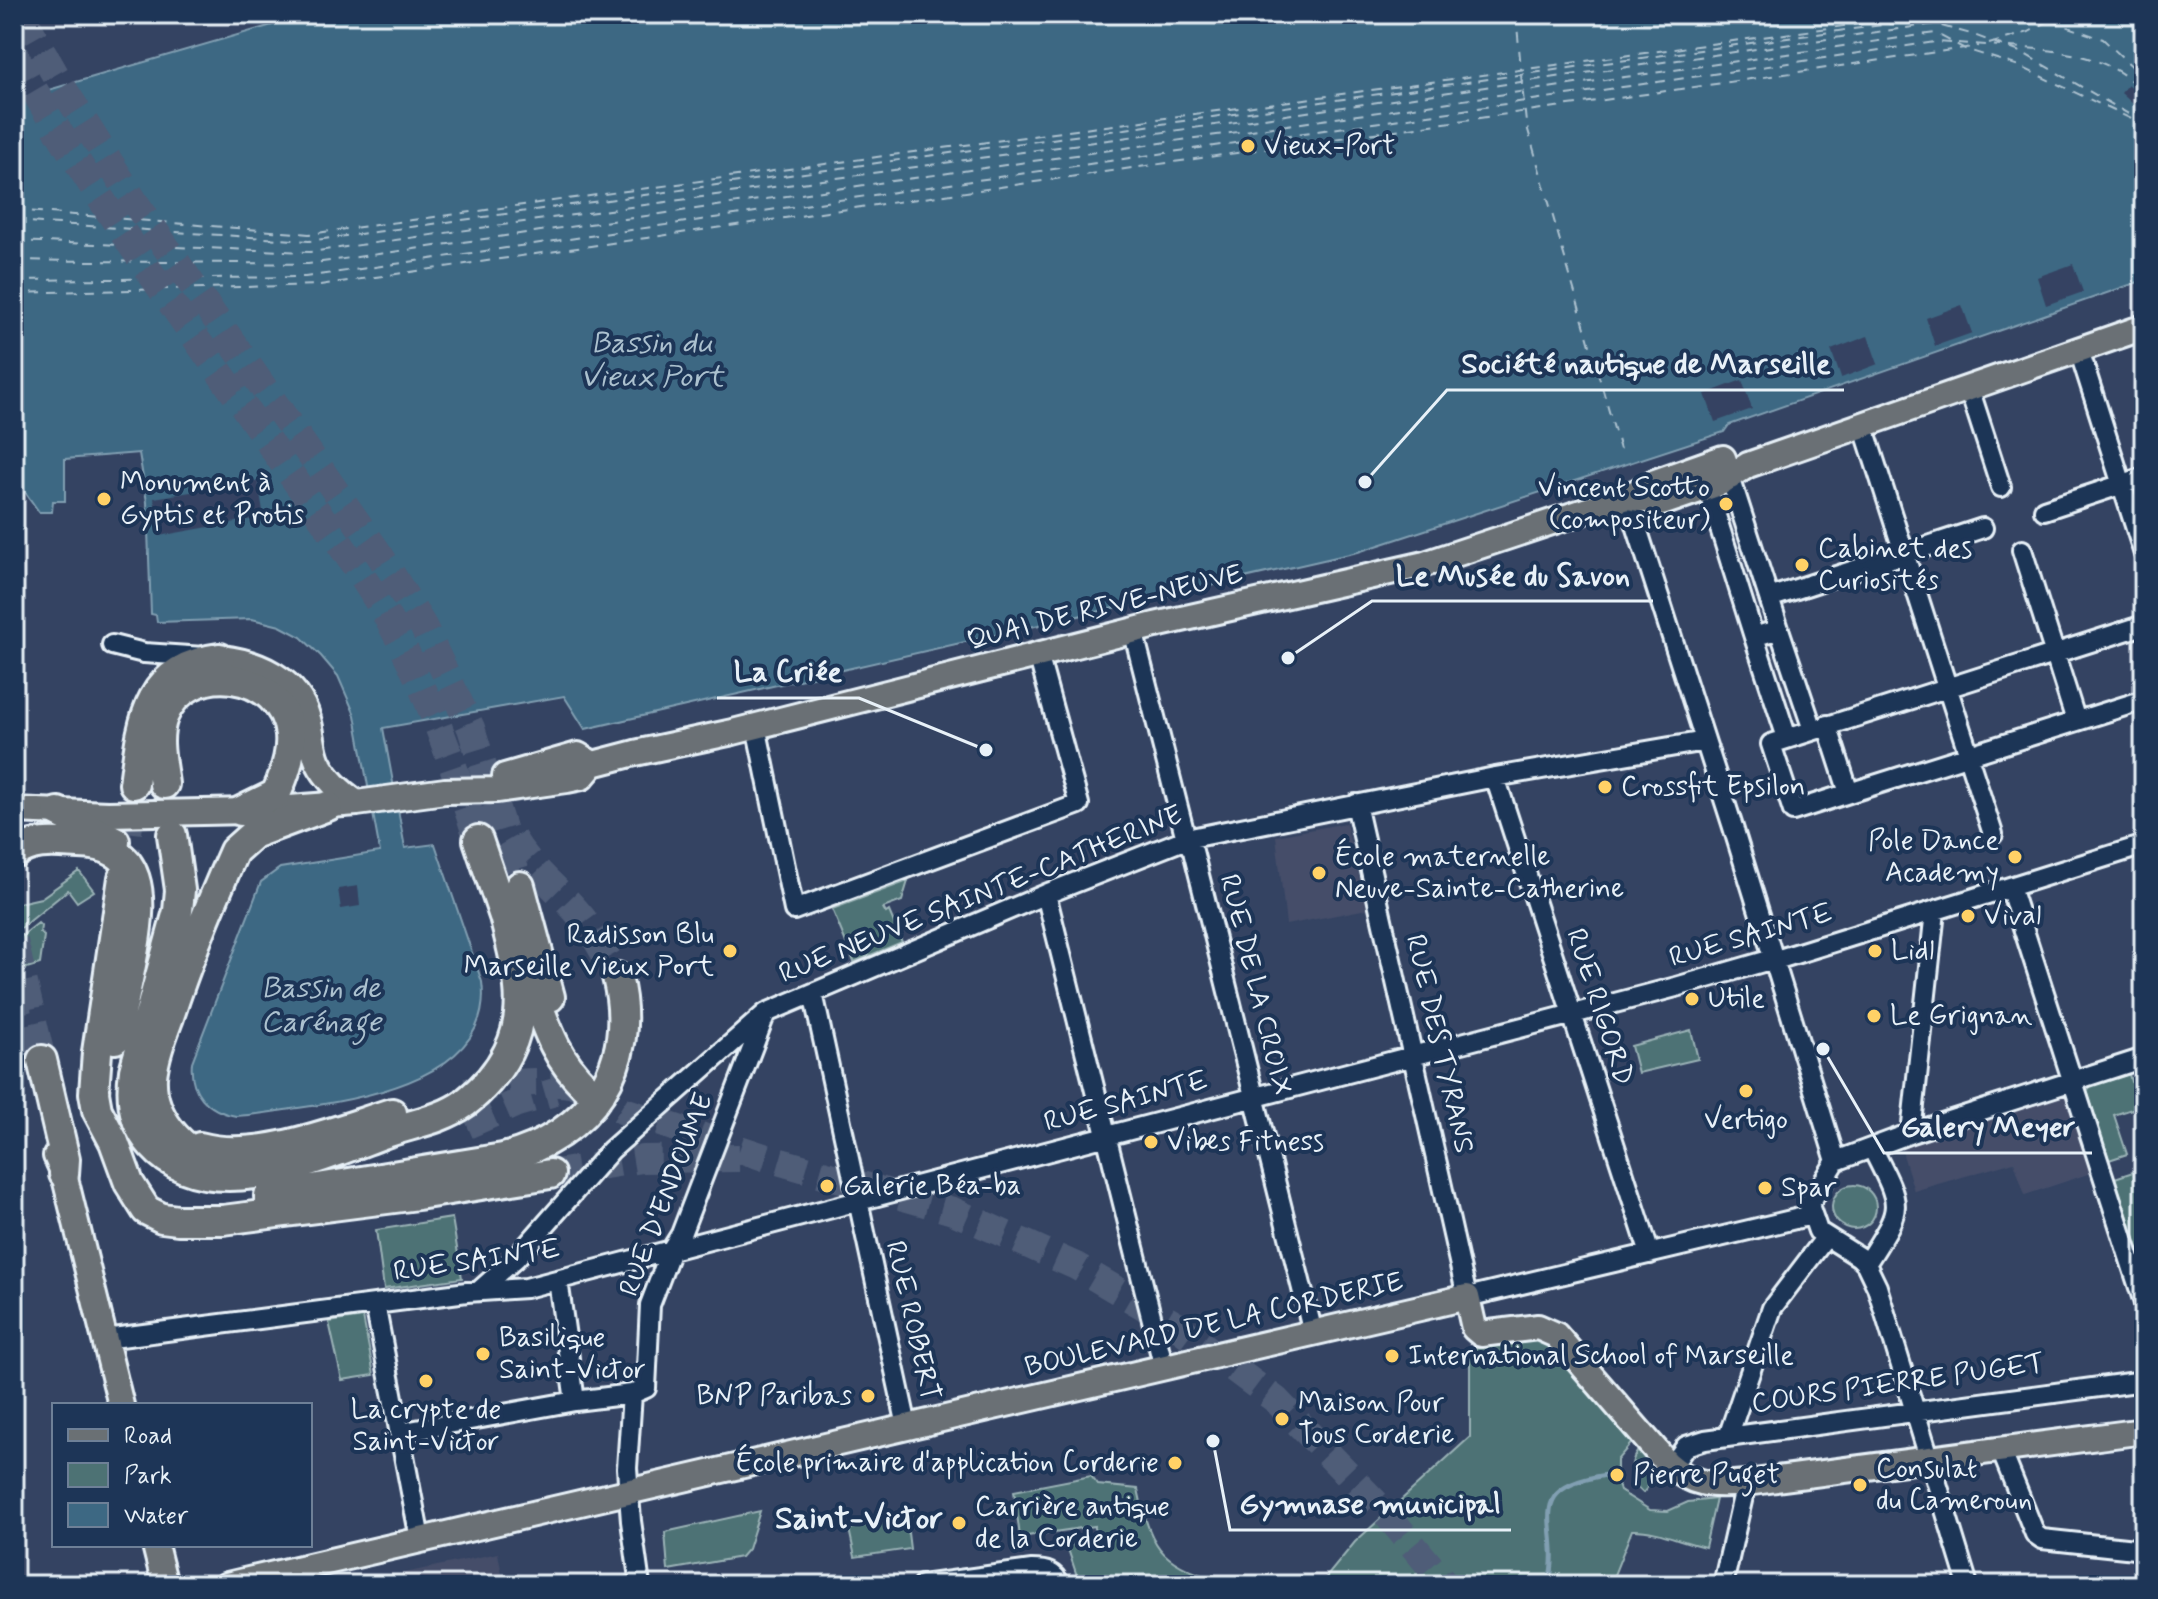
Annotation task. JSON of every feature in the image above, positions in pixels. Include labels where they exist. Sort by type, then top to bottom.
[{"type":"highway","points":[[134,784],[145,714],[154,695],[164,683],[192,664],[220,658]]},
{"type":"highway","points":[[164,784],[159,736],[163,718],[172,702],[194,685],[212,679],[229,677],[247,681],[264,689],[282,710],[290,735],[290,750],[276,794],[241,811]]},
{"type":"highway","points":[[345,802],[245,838],[228,865],[175,999],[152,1075],[156,1105],[167,1144],[183,1175],[219,1184],[246,1183],[334,1168],[426,1141],[467,1125]]},
{"type":"highway","points":[[58,812],[127,848],[143,870],[149,891],[149,910],[129,981]]},
{"type":"highway","points":[[172,835],[180,890],[178,911],[134,1071],[132,1094],[136,1119],[144,1135],[167,1144],[237,1152],[326,1133],[455,1095]]},
{"type":"highway","points":[[478,840],[549,1037],[561,1060],[588,1080],[553,1006],[520,886]]},
{"type":"highway","points":[[14,854],[34,844],[86,844],[107,849],[123,859],[136,879],[140,900],[129,981],[108,1079],[114,1142]]},
{"type":"highway","points":[[123,878],[94,1083],[97,1110],[114,1142],[129,1183],[139,1201],[153,1214],[162,1218],[194,1221],[223,1220],[550,1174]]},
{"type":"highway","points":[[167,1144],[189,1169],[212,1175],[257,1174],[333,1154],[441,1116],[464,1104],[485,1086],[509,1050],[518,1020],[520,991],[504,916]]},
{"type":"highway","points":[[129,1183],[151,1201],[184,1208],[503,1158],[544,1144],[569,1128],[587,1110],[611,1075],[623,1031],[617,977]]},
{"type":"highway","points":[[134,1071],[175,999]]},
{"type":"highway","points":[[38,1066],[65,1159],[67,1187]]},
{"type":"main road","name":"QUAI DE RIVE-NEUVE","points":[[1627,497],[1662,503],[1720,474],[2144,327]]},
{"type":"main road","name":"QUAI DE RIVE-NEUVE","points":[[14,810],[241,811],[445,791],[520,773],[563,757],[578,755],[593,764],[1133,630],[1425,564],[1627,497],[1655,482],[1720,474]]},
{"type":"main road","points":[[220,658],[256,665],[272,672],[293,691],[306,713],[319,764],[345,802]]},
{"type":"main road","points":[[67,1187],[121,1403]]},
{"type":"main road","points":[[1467,1297],[1471,1320],[1477,1332],[1490,1334],[1538,1327],[1556,1335],[1671,1467],[1693,1482],[1704,1485],[1746,1483],[2144,1431]]},
{"type":"main road","name":"BOULEVARD DE LA CORDERIE","points":[[230,1585],[1467,1297]]},
{"type":"main road","points":[[156,1547],[165,1585]]},
{"type":"street","points":[[2079,350],[2144,554]]},
{"type":"street","points":[[1969,388],[2001,487]]},
{"type":"street","points":[[1863,425],[1993,834]]},
{"type":"street","points":[[1720,474],[1779,629],[1849,793]]},
{"type":"street","points":[[1720,474],[1754,637],[1787,738]]},
{"type":"street","points":[[2044,510],[2144,477]]},
{"type":"street","points":[[1627,497],[1836,1161]]},
{"type":"street","points":[[1769,598],[1983,528]]},
{"type":"street","points":[[2022,550],[2076,721]]},
{"type":"street","points":[[2144,625],[2053,648],[1944,682],[1771,744],[1793,811],[1970,759],[2144,700]]},
{"type":"street","points":[[1754,637],[1779,629]]},
{"type":"street","name":"RUE DE LA CROIX","points":[[1133,630],[1186,839],[1193,851],[1313,1333]]},
{"type":"street","points":[[112,645],[144,653],[220,658]]},
{"type":"street","points":[[144,653],[160,662],[164,669],[164,683]]},
{"type":"street","points":[[756,726],[794,910],[1079,804],[1038,654]]},
{"type":"street","name":"RUE NEUVE SAINTE-CATHERINE","points":[[480,1290],[516,1258],[611,1150],[766,1013],[1046,894],[1186,839],[1495,777],[1705,741]]},
{"type":"street","name":"RUE RIGORD","points":[[1495,777],[1650,1254]]},
{"type":"street","name":"RUE DES TYRANS","points":[[1356,804],[1467,1297]]},
{"type":"street","name":"RUE SAINTE","points":[[105,1339],[480,1290],[526,1288],[1776,960],[2144,845]]},
{"type":"street","points":[[2010,887],[2139,1269],[2144,1303]]},
{"type":"street","points":[[1046,894],[1164,1368]]},
{"type":"street","points":[[1911,1133],[1935,911]]},
{"type":"street","name":"RUE ROBERT","points":[[813,993],[907,1426]]},
{"type":"street","name":"RUE D'ENDOUME","points":[[640,1585],[627,1468],[632,1394],[646,1388],[650,1305],[671,1250],[681,1234],[766,1013]]},
{"type":"street","points":[[1968,1585],[1877,1287],[1866,1264],[1818,1231],[1809,1205],[1836,1161],[1911,1133],[2144,1058]]},
{"type":"street","points":[[1866,1264],[1897,1210],[1896,1198],[1872,1148]]},
{"type":"street","name":"BOULEVARD DE LA CORDERIE","points":[[1467,1297],[1812,1215]]},
{"type":"street","points":[[1728,1437],[1772,1308],[1826,1237]]},
{"type":"street","points":[[558,1280],[575,1401]]},
{"type":"street","points":[[375,1304],[420,1539]]},
{"type":"street","name":"COURS PIERRE PUGET","points":[[1671,1467],[1686,1446],[1705,1440],[2144,1381]]},
{"type":"street","points":[[399,1433],[575,1401],[632,1394]]},
{"type":"street","points":[[2001,1450],[2035,1534],[2042,1539],[2144,1550]]},
{"type":"street","points":[[1726,1584],[1746,1483]]},
{"type":"street","points":[[922,1585],[1032,1570],[1050,1572],[1060,1585]]},
{"type":"shaded area","name":"École maternelle Neuve-Sainte-Catherine","points":[[1346,823],[1367,909],[1286,925],[1276,836]]},
{"type":"shaded area","points":[[2066,1095],[2091,1173],[2025,1195],[2014,1162],[1914,1191],[1901,1148]]},
{"type":"shaded area","points":[[498,1553],[504,1585],[368,1585],[367,1581]]},
{"type":"green space","points":[[79,871],[94,891],[77,902],[68,890],[14,934],[14,904],[41,898]]},
{"type":"green space","points":[[908,881],[902,901],[883,908],[886,913],[889,911],[902,942],[854,962],[832,909]]},
{"type":"green space","points":[[38,923],[44,936],[40,964],[14,972],[14,942]]},
{"type":"green space","points":[[1691,1030],[1698,1059],[1638,1073],[1631,1046]]},
{"type":"green space","points":[[2129,1074],[2131,1082],[2144,1091],[2144,1105],[2114,1115],[2127,1154],[2109,1160],[2087,1091],[2091,1086]]},
{"type":"green space","points":[[2133,1172],[2144,1206],[2144,1250],[2138,1248],[2115,1178]]},
{"type":"green space","points":[[1854,1185],[1870,1191],[1876,1207],[1870,1223],[1854,1229],[1838,1223],[1832,1207],[1838,1191]]},
{"type":"green space","points":[[452,1218],[462,1278],[384,1289],[376,1230]]},
{"type":"green space","points":[[363,1317],[374,1375],[342,1380],[329,1322]]},
{"type":"green space","points":[[1526,1336],[1549,1342],[1634,1440],[1617,1460],[1620,1491],[1650,1510],[1668,1511],[1688,1502],[1716,1499],[1705,1547],[1632,1530],[1610,1585],[1311,1585],[1324,1580],[1355,1542],[1470,1437],[1470,1350]]},
{"type":"green space","points":[[1637,1452],[1647,1459],[1651,1470],[1650,1482],[1643,1493],[1632,1474],[1632,1462]]},
{"type":"green space","points":[[1091,1476],[1098,1485],[1138,1489],[1150,1530],[1165,1555],[1190,1570],[1229,1585],[1080,1585],[1067,1546],[1094,1542],[1095,1526],[1020,1537],[1014,1491]]},
{"type":"green space","points":[[760,1511],[748,1549],[741,1557],[668,1570],[665,1532]]},
{"type":"green space","points":[[906,1517],[910,1549],[855,1557],[849,1529]]},
{"type":"water","name":"Bassin du Vieux Port","points":[[310,14],[2144,14],[2144,280],[1729,425],[1724,432],[1358,552],[585,729],[564,696],[383,728],[405,848],[435,844],[482,982],[481,1014],[468,1040],[447,1061],[420,1077],[357,1098],[236,1116],[216,1110],[202,1098],[194,1082],[192,1062],[261,882],[280,868],[380,852],[355,715],[338,676],[301,637],[280,626],[252,619],[157,622],[156,615],[151,614],[147,502],[139,453],[65,459],[65,501],[53,501],[52,512],[39,512],[14,476],[14,100]]},
{"type":"pier","points":[[2128,85],[2144,99],[2144,114],[2121,93]]},
{"type":"pier","points":[[2073,264],[2083,292],[2046,305],[2037,277]]},
{"type":"pier","points":[[1962,305],[1972,333],[1935,346],[1926,318]]},
{"type":"pier","points":[[1868,336],[1878,364],[1841,378],[1831,350]]},
{"type":"pier","points":[[1742,380],[1752,409],[1715,422],[1705,394]]},
{"type":"pier","points":[[258,481],[264,517],[159,536],[154,498]]},
{"type":"pier","points":[[358,886],[360,906],[341,909],[338,889]]},
{"type":"waterway","points":[[1549,1582],[1553,1500],[1562,1490],[1579,1481],[1606,1475]]},
{"type":"ferry route","points":[[1516,14],[1521,69]]},
{"type":"ferry route","points":[[14,210],[309,234],[1932,14]]},
{"type":"ferry route","points":[[1989,44],[2029,32],[2061,14]]},
{"type":"ferry route","points":[[14,221],[309,241],[1933,18],[2038,17],[2103,39],[2139,73],[2144,83]]},
{"type":"ferry route","points":[[14,241],[310,252],[1934,24],[2023,53],[2144,123]]},
{"type":"ferry route","points":[[14,260],[308,264],[1935,33],[1965,49],[2019,66],[2144,125]]},
{"type":"ferry route","points":[[14,280],[305,277],[1935,42],[1952,43]]},
{"type":"ferry route","points":[[1958,43],[2000,46]]},
{"type":"ferry route","points":[[14,293],[320,285],[1979,46]]},
{"type":"ferry route","points":[[2010,47],[2047,50],[2100,62],[2116,70],[2144,94]]},
{"type":"ferry route","points":[[1521,75],[1526,123],[1621,453]]},
{"type":"tunnel","points":[[21,14],[61,85],[134,201],[381,557],[423,626],[471,728],[520,886]]},
{"type":"tunnel","points":[[14,54],[108,210],[342,546],[385,614],[432,711],[478,840]]},
{"type":"tunnel","points":[[123,874],[134,784]]},
{"type":"tunnel","points":[[512,838],[527,860],[582,918],[617,977]]},
{"type":"tunnel","points":[[14,941],[42,1060]]},
{"type":"tunnel","points":[[14,991],[35,1072]]},
{"type":"tunnel","points":[[467,1092],[533,1082],[599,1090]]},
{"type":"tunnel","points":[[585,1086],[624,1111],[767,1158],[953,1211],[1076,1266],[1174,1324],[1276,1400],[1389,1517],[1446,1585]]},
{"type":"tunnel","points":[[467,1125],[517,1103],[555,1092]]},
{"type":"tunnel","points":[[550,1174],[642,1159],[739,1158]]},
{"type":"place","name":"Vieux-Port","points":[[1248,146]]},
{"type":"place","name":"Société nautique de Marseille","points":[[1365,482]]},
{"type":"place","name":"Monument à Gyptis et Protis","points":[[104,499]]},
{"type":"place","name":"Vincent Scotto (compositeur)","points":[[1726,504]]},
{"type":"place","name":"Cabinet des Curiosités","points":[[1802,565]]},
{"type":"place","name":"Le Musée du Savon","points":[[1288,658]]},
{"type":"place","name":"La Criée","points":[[986,750]]},
{"type":"place","name":"Crossfit Epsilon","points":[[1605,787]]},
{"type":"place","name":"Pole Dance Academy","points":[[2015,857]]},
{"type":"place","name":"École maternelle Neuve-Sainte-Catherine","points":[[1319,873]]},
{"type":"place","name":"Vival","points":[[1968,916]]},
{"type":"place","name":"Radisson Blu Marseille Vieux Port","points":[[730,951]]},
{"type":"place","name":"Lidl","points":[[1875,951]]},
{"type":"place","name":"Utile","points":[[1692,999]]},
{"type":"place","name":"Le Grignan","points":[[1874,1016]]},
{"type":"place","name":"Galery Meyer","points":[[1823,1049]]},
{"type":"place","name":"Vertigo","points":[[1746,1091]]},
{"type":"place","name":"Vibes Fitness","points":[[1151,1142]]},
{"type":"place","name":"Galerie Béa-ba","points":[[827,1186]]},
{"type":"place","name":"Spar","points":[[1765,1188]]},
{"type":"place","name":"Basilique Saint-Victor","points":[[483,1354]]},
{"type":"place","name":"International School of Marseille","points":[[1392,1356]]},
{"type":"place","name":"La crypte de Saint-Victor","points":[[426,1381]]},
{"type":"place","name":"BNP Paribas","points":[[868,1396]]},
{"type":"place","name":"Maison Pour Tous Corderie","points":[[1282,1419]]},
{"type":"place","name":"Gymnase municipal","points":[[1213,1441]]},
{"type":"place","name":"École primaire d'application Corderie","points":[[1175,1463]]},
{"type":"place","name":"Pierre Puget","points":[[1617,1475]]},
{"type":"place","name":"Consulat du Cameroun","points":[[1860,1485]]},
{"type":"place","name":"Carrière antique de la Corderie","points":[[959,1523]]},
{"type":"district","name":"Saint-Victor","points":[[859,1519]]},
{"type":"water label","name":"Bassin de Carénage","points":[[321,1005]]}]
